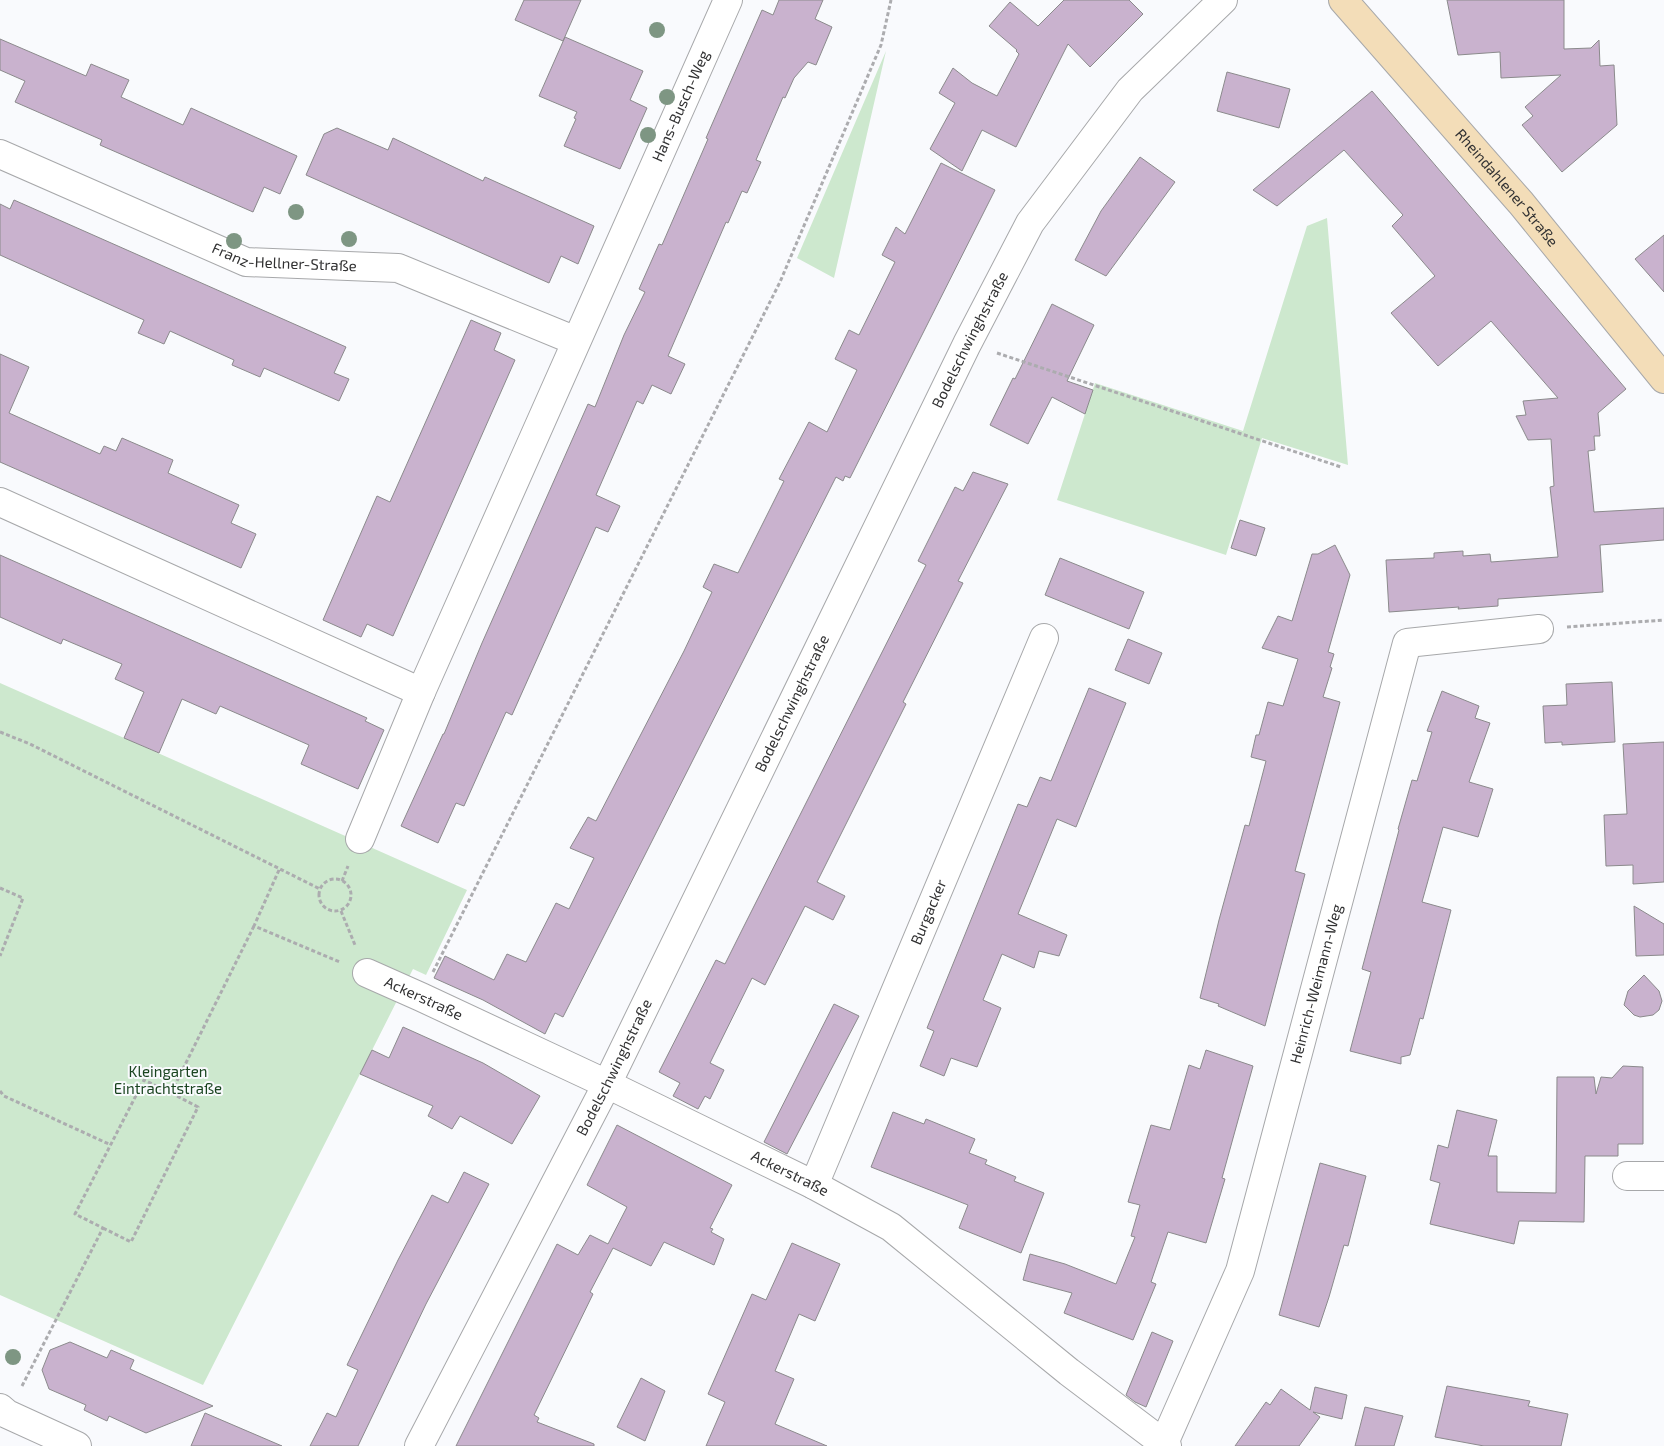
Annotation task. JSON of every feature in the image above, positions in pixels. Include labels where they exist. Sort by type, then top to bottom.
[{"type":"main road","name":"Rheindahlener Straße","points":[[1344,0],[1521,204],[1664,379]]},
{"type":"street","name":"Hans-Busch-Weg","points":[[576,341],[728,0]]},
{"type":"street","name":"Bodelschwinghstraße","points":[[418,1446],[608,1084],[967,344],[1030,222],[1130,90],[1223,0]]},
{"type":"street","name":"Franz-Hellner-Straße","points":[[0,154],[246,262],[398,268],[576,341]]},
{"type":"street","points":[[360,839],[421,692],[576,341]]},
{"type":"street","points":[[0,502],[421,692]]},
{"type":"street","name":"Heinrich-Weimann-Weg","points":[[1165,1445],[1240,1271],[1407,643],[1539,630]]},
{"type":"street","name":"Burgacker","points":[[814,1185],[1044,638]]},
{"type":"street","name":"Ackerstraße","points":[[367,974],[608,1084],[814,1185],[891,1227],[1069,1372],[1165,1445]]},
{"type":"street","points":[[1627,1176],[1664,1176]]},
{"type":"street","points":[[4,1411],[77,1446]]},
{"type":"path","points":[[421,997],[780,282],[881,45],[891,0]]},
{"type":"path","points":[[967,344],[1341,467]]},
{"type":"path","points":[[1539,630],[1664,620]]},
{"type":"path","points":[[0,732],[30,744],[320,889]]},
{"type":"path","points":[[171,1093],[254,926],[279,870]]},
{"type":"path","points":[[329,880],[338,880],[346,884],[351,894],[350,899],[345,908],[330,911],[319,900],[320,889],[329,880]]},
{"type":"path","points":[[0,888],[23,898],[0,956]]},
{"type":"path","points":[[341,910],[367,974]]},
{"type":"path","points":[[254,926],[367,974]]},
{"type":"path","points":[[144,1080],[171,1093],[198,1107],[131,1242],[75,1214],[144,1080]]},
{"type":"path","points":[[0,1090],[4,1096],[110,1145]]},
{"type":"path","points":[[4,1411],[104,1228]]},
{"type":"green space","points":[[886,51],[834,278],[797,258]]},
{"type":"green space","points":[[1327,218],[1348,465],[1262,438],[1226,555],[1057,500],[1095,383],[1243,431],[1307,226]]},
{"type":"green space","name":"Kleingarten Eintrachtstraße","points":[[0,683],[467,890],[426,975],[413,969],[203,1385],[0,1295]]},
{"type":"building","points":[[524,0],[581,0],[563,41],[515,20]]},
{"type":"building","points":[[779,0],[823,0],[815,19],[832,27],[816,65],[808,62],[794,78],[785,98],[783,97],[756,160],[761,162],[747,193],[742,191],[728,223],[726,222],[668,356],[685,364],[671,394],[652,385],[643,404],[637,401],[596,495],[620,506],[608,532],[596,527],[512,715],[506,712],[464,806],[456,803],[438,843],[401,826],[444,734],[482,643],[588,404],[595,407],[624,335],[645,292],[639,289],[659,244],[662,245],[762,10],[773,15]]},
{"type":"building","points":[[1064,0],[1129,0],[1143,14],[1090,67],[1068,44],[1016,147],[982,130],[962,171],[930,149],[955,103],[939,93],[953,68],[972,83],[997,96],[1019,54],[1017,50],[989,26],[1010,2],[1038,26]]},
{"type":"building","points":[[1447,0],[1564,0],[1564,49],[1591,48],[1599,40],[1600,66],[1614,65],[1617,125],[1562,172],[1522,125],[1533,116],[1525,107],[1561,75],[1501,78],[1500,52],[1458,55]]},
{"type":"building","points":[[565,37],[643,71],[630,100],[647,108],[620,169],[564,146],[576,119],[574,118],[577,112],[539,96]]},
{"type":"building","points":[[0,39],[86,76],[91,64],[129,80],[121,97],[183,125],[191,108],[297,156],[280,194],[264,187],[253,212],[100,145],[102,140],[15,102],[25,81],[0,70]]},
{"type":"building","points":[[1227,72],[1290,89],[1279,128],[1217,111]]},
{"type":"building","points":[[1372,91],[1626,389],[1598,413],[1600,436],[1594,436],[1595,450],[1588,451],[1594,512],[1664,508],[1664,540],[1600,545],[1603,592],[1498,599],[1498,606],[1389,612],[1386,560],[1434,558],[1434,553],[1463,551],[1463,556],[1490,554],[1491,562],[1558,557],[1550,487],[1554,486],[1551,439],[1528,440],[1516,416],[1526,415],[1523,401],[1558,398],[1491,321],[1438,366],[1391,313],[1435,276],[1392,226],[1403,215],[1344,150],[1277,206],[1253,190]]},
{"type":"building","points":[[337,128],[388,150],[393,138],[483,181],[485,177],[594,226],[578,264],[561,256],[549,283],[306,175],[324,134]]},
{"type":"building","points":[[1140,157],[1175,182],[1106,276],[1075,260],[1101,211]]},
{"type":"building","points":[[941,163],[995,190],[850,478],[845,476],[843,481],[836,477],[563,1017],[555,1013],[545,1034],[483,1000],[434,978],[445,956],[494,980],[507,954],[526,962],[556,903],[569,909],[594,858],[570,848],[588,817],[596,821],[684,651],[712,592],[703,587],[714,564],[738,573],[784,481],[779,479],[809,422],[827,432],[857,370],[835,359],[849,330],[859,335],[895,262],[882,255],[896,227],[905,234]]},
{"type":"building","points":[[14,200],[346,347],[334,373],[349,379],[339,401],[264,368],[260,377],[232,365],[234,360],[170,331],[164,344],[138,333],[144,320],[0,255],[0,204],[10,209]]},
{"type":"building","points":[[1664,235],[1664,292],[1635,259]]},
{"type":"building","points":[[1052,304],[1094,325],[1067,381],[1093,390],[1085,414],[1052,397],[1028,444],[990,425]]},
{"type":"building","points":[[471,320],[501,333],[494,350],[515,360],[393,636],[367,624],[361,637],[323,620],[377,496],[390,502]]},
{"type":"building","points":[[0,354],[29,367],[9,413],[100,454],[104,446],[116,451],[122,438],[173,460],[168,473],[239,505],[231,523],[256,534],[241,568],[0,462]]},
{"type":"building","points":[[973,472],[1008,484],[958,581],[963,583],[903,702],[906,704],[817,882],[845,896],[833,920],[805,906],[765,985],[752,978],[710,1063],[724,1070],[710,1099],[705,1096],[698,1109],[673,1096],[680,1083],[659,1072],[716,960],[725,964],[926,565],[918,561],[955,487],[963,491]]},
{"type":"building","points":[[1240,520],[1265,528],[1256,556],[1231,548]]},
{"type":"building","points":[[1335,545],[1350,575],[1328,652],[1334,654],[1330,667],[1332,668],[1323,697],[1340,702],[1295,871],[1305,874],[1265,1026],[1218,1006],[1219,1004],[1200,998],[1245,825],[1249,826],[1266,761],[1251,757],[1256,735],[1259,735],[1268,702],[1283,706],[1298,659],[1262,648],[1278,616],[1292,621],[1312,554],[1318,554]]},
{"type":"building","points":[[0,555],[367,718],[365,721],[384,730],[358,789],[301,764],[309,745],[220,706],[216,714],[182,699],[159,753],[124,738],[144,692],[115,679],[122,664],[63,639],[61,644],[0,617]]},
{"type":"building","points":[[1060,558],[1144,592],[1129,629],[1045,595]]},
{"type":"building","points":[[1128,639],[1162,653],[1149,684],[1115,670]]},
{"type":"building","points":[[1612,682],[1615,742],[1562,745],[1562,742],[1545,743],[1543,706],[1567,705],[1566,684]]},
{"type":"building","points":[[1089,688],[1126,703],[1076,827],[1057,819],[1018,914],[1067,935],[1059,956],[1039,951],[1034,968],[1002,954],[983,1000],[1001,1008],[977,1067],[951,1058],[944,1076],[920,1066],[934,1031],[927,1028],[1018,804],[1027,807],[1040,777],[1051,781]]},
{"type":"building","points":[[1442,691],[1479,706],[1475,718],[1490,723],[1469,782],[1493,789],[1478,837],[1443,827],[1422,902],[1451,910],[1423,1019],[1420,1018],[1410,1055],[1401,1057],[1401,1064],[1350,1051],[1371,972],[1362,969],[1412,780],[1417,781],[1432,732],[1427,731]]},
{"type":"building","points":[[1664,742],[1664,882],[1633,884],[1633,865],[1606,866],[1604,815],[1627,814],[1623,744]]},
{"type":"building","points":[[1634,906],[1664,924],[1664,955],[1636,956]]},
{"type":"building","points":[[1644,975],[1659,991],[1662,1001],[1659,1010],[1653,1015],[1640,1017],[1634,1015],[1624,1005],[1628,991]]},
{"type":"building","points":[[834,1004],[859,1016],[787,1154],[764,1142]]},
{"type":"building","points":[[403,1027],[483,1063],[540,1096],[512,1144],[460,1116],[452,1129],[428,1116],[433,1106],[360,1074],[372,1050],[389,1058]]},
{"type":"building","points":[[1206,1050],[1253,1066],[1222,1178],[1225,1179],[1206,1243],[1168,1232],[1151,1282],[1156,1284],[1133,1340],[1064,1313],[1072,1293],[1023,1280],[1030,1254],[1065,1264],[1116,1284],[1135,1237],[1131,1236],[1140,1205],[1128,1202],[1151,1125],[1170,1130],[1189,1065],[1200,1069]]},
{"type":"building","points":[[1623,1066],[1643,1067],[1643,1144],[1618,1144],[1618,1156],[1585,1156],[1584,1222],[1519,1221],[1514,1244],[1430,1224],[1440,1183],[1430,1180],[1438,1145],[1448,1148],[1457,1110],[1497,1120],[1488,1156],[1497,1156],[1497,1192],[1556,1193],[1557,1077],[1594,1077],[1596,1094],[1601,1077],[1612,1078]]},
{"type":"building","points":[[893,1112],[924,1124],[926,1119],[975,1139],[969,1153],[987,1160],[985,1164],[1016,1177],[1014,1181],[1044,1193],[1021,1253],[959,1228],[968,1205],[871,1167]]},
{"type":"building","points":[[617,1125],[732,1185],[710,1228],[713,1229],[711,1232],[724,1239],[714,1265],[664,1242],[651,1266],[613,1248],[590,1292],[593,1294],[534,1415],[539,1418],[537,1422],[594,1444],[594,1446],[456,1446],[557,1244],[578,1255],[590,1235],[608,1244],[627,1207],[587,1185]]},
{"type":"building","points":[[1320,1163],[1366,1176],[1348,1246],[1344,1245],[1319,1327],[1279,1315]]},
{"type":"building","points":[[464,1172],[489,1184],[426,1304],[358,1446],[310,1446],[327,1413],[336,1417],[358,1370],[347,1365],[432,1195],[448,1203]]},
{"type":"building","points":[[792,1243],[840,1264],[815,1321],[799,1314],[775,1371],[794,1379],[775,1424],[827,1446],[706,1446],[725,1402],[708,1394],[752,1294],[766,1300]]},
{"type":"building","points":[[1152,1332],[1173,1341],[1146,1407],[1126,1395]]},
{"type":"building","points":[[70,1342],[107,1358],[111,1350],[134,1360],[130,1369],[213,1406],[146,1433],[109,1416],[107,1421],[84,1410],[86,1405],[49,1389],[42,1370],[50,1350]]},
{"type":"building","points":[[641,1378],[665,1391],[645,1441],[617,1427]]},
{"type":"building","points":[[1447,1386],[1530,1401],[1528,1406],[1568,1414],[1561,1446],[1484,1446],[1435,1437]]},
{"type":"building","points":[[1315,1387],[1347,1395],[1342,1419],[1313,1412],[1320,1417],[1299,1446],[1235,1446],[1266,1402],[1270,1405],[1281,1389],[1310,1410]]},
{"type":"building","points":[[1365,1407],[1403,1416],[1394,1446],[1355,1446]]},
{"type":"building","points":[[205,1413],[282,1446],[191,1446]]}]
